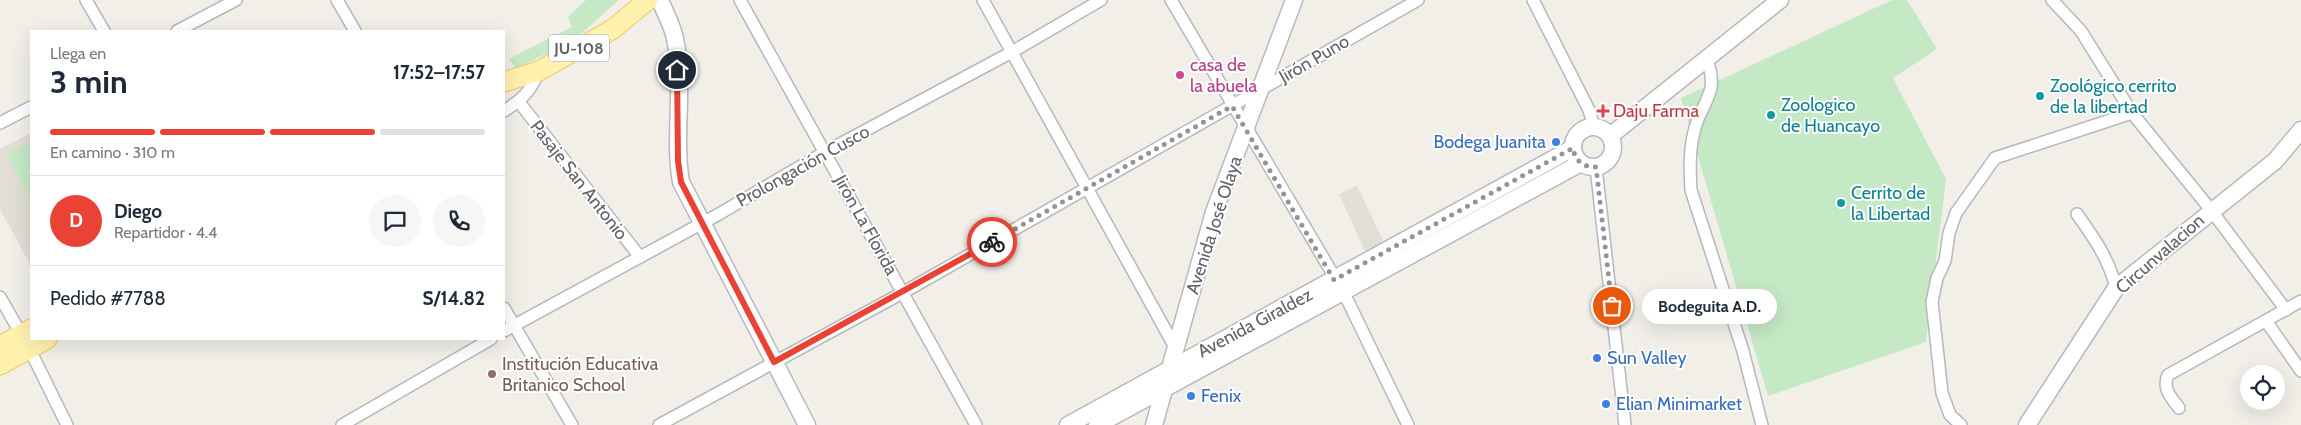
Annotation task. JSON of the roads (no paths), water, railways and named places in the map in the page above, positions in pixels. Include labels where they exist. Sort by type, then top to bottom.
[{"type":"main road","name":"JU-108","points":[[505,82],[539,72],[613,29],[648,0]]},
{"type":"main road","points":[[0,346],[27,337]]},
{"type":"main road","points":[[0,365],[27,337]]},
{"type":"street","points":[[86,0],[103,30]]},
{"type":"street","points":[[179,30],[236,0]]},
{"type":"street","points":[[337,0],[354,30]]},
{"type":"street","points":[[660,0],[674,32],[677,51],[679,172],[681,182],[701,224],[807,425]]},
{"type":"street","name":"Jirón La Florida","points":[[740,0],[904,292],[976,425]]},
{"type":"street","points":[[984,0],[1176,349]]},
{"type":"street","name":"Prolongación Cusco","points":[[508,329],[701,224],[825,152],[1012,52],[1101,0]]},
{"type":"street","points":[[1171,0],[1339,287],[1408,425]]},
{"type":"street","name":"Avenida José Olaya","points":[[1154,425],[1214,212],[1294,0]]},
{"type":"street","name":"Jirón Puno","points":[[659,425],[904,292],[1418,0]]},
{"type":"street","points":[[1533,0],[1589,110],[1594,127]]},
{"type":"street","points":[[1610,136],[1780,0]]},
{"type":"street","points":[[2052,0],[2082,31],[2132,112],[2211,210],[2286,310]]},
{"type":"street","points":[[1707,60],[1713,76],[1712,87],[1694,132],[1690,166],[1691,190],[1744,351],[1762,425]]},
{"type":"street","points":[[505,110],[519,102],[532,89],[539,72]]},
{"type":"street","name":"Pasaje San Antonio","points":[[519,102],[640,257]]},
{"type":"street","points":[[0,123],[30,108]]},
{"type":"street","points":[[1961,425],[1950,415],[1942,393],[1938,373],[1932,302],[1937,278],[1946,261],[1949,233],[1956,213],[1995,158],[2132,112]]},
{"type":"street","points":[[1594,127],[1603,130],[1610,136],[1613,148],[1611,156],[1604,163],[1588,165],[1574,155],[1573,148],[1578,132],[1594,127]]},
{"type":"street","name":"Circunvalacion","points":[[2027,425],[2116,288],[2211,210],[2275,161],[2301,130]]},
{"type":"street","name":"Avenida Giraldez","points":[[1097,425],[1339,287],[1573,148]]},
{"type":"street","points":[[1588,165],[1625,425]]},
{"type":"street","name":"Avenida Giraldez","points":[[1068,425],[1170,369],[1588,165]]},
{"type":"street","points":[[2077,214],[2103,250],[2112,268],[2116,288]]},
{"type":"street","points":[[0,297],[27,337],[68,425]]},
{"type":"street","points":[[2179,408],[2166,390],[2164,382],[2168,375],[2301,301]]},
{"type":"street","points":[[505,313],[508,329],[572,425]]},
{"type":"street","points":[[2266,321],[2301,371]]},
{"type":"street","points":[[346,424],[489,340]]},
{"type":"place","name":"casa de la abuela","points":[[1180,75]]},
{"type":"place","name":"Zoológico cerrito de la libertad","points":[[2040,96]]},
{"type":"place","name":"Daju Farma","points":[[1603,111]]},
{"type":"place","name":"Zoologico de Huancayo","points":[[1771,115]]},
{"type":"place","name":"Bodega Juanita","points":[[1556,142]]},
{"type":"place","name":"Cerrito de la Libertad","points":[[1841,203]]},
{"type":"place","name":"Bodeguita A.D.","points":[[1612,306]]},
{"type":"place","name":"Sun Valley","points":[[1597,358]]},
{"type":"place","name":"Institución Educativa Britanico School","points":[[492,374]]},
{"type":"place","name":"Fenix","points":[[1191,396]]},
{"type":"place","name":"Elian Minimarket","points":[[1606,404]]}]
